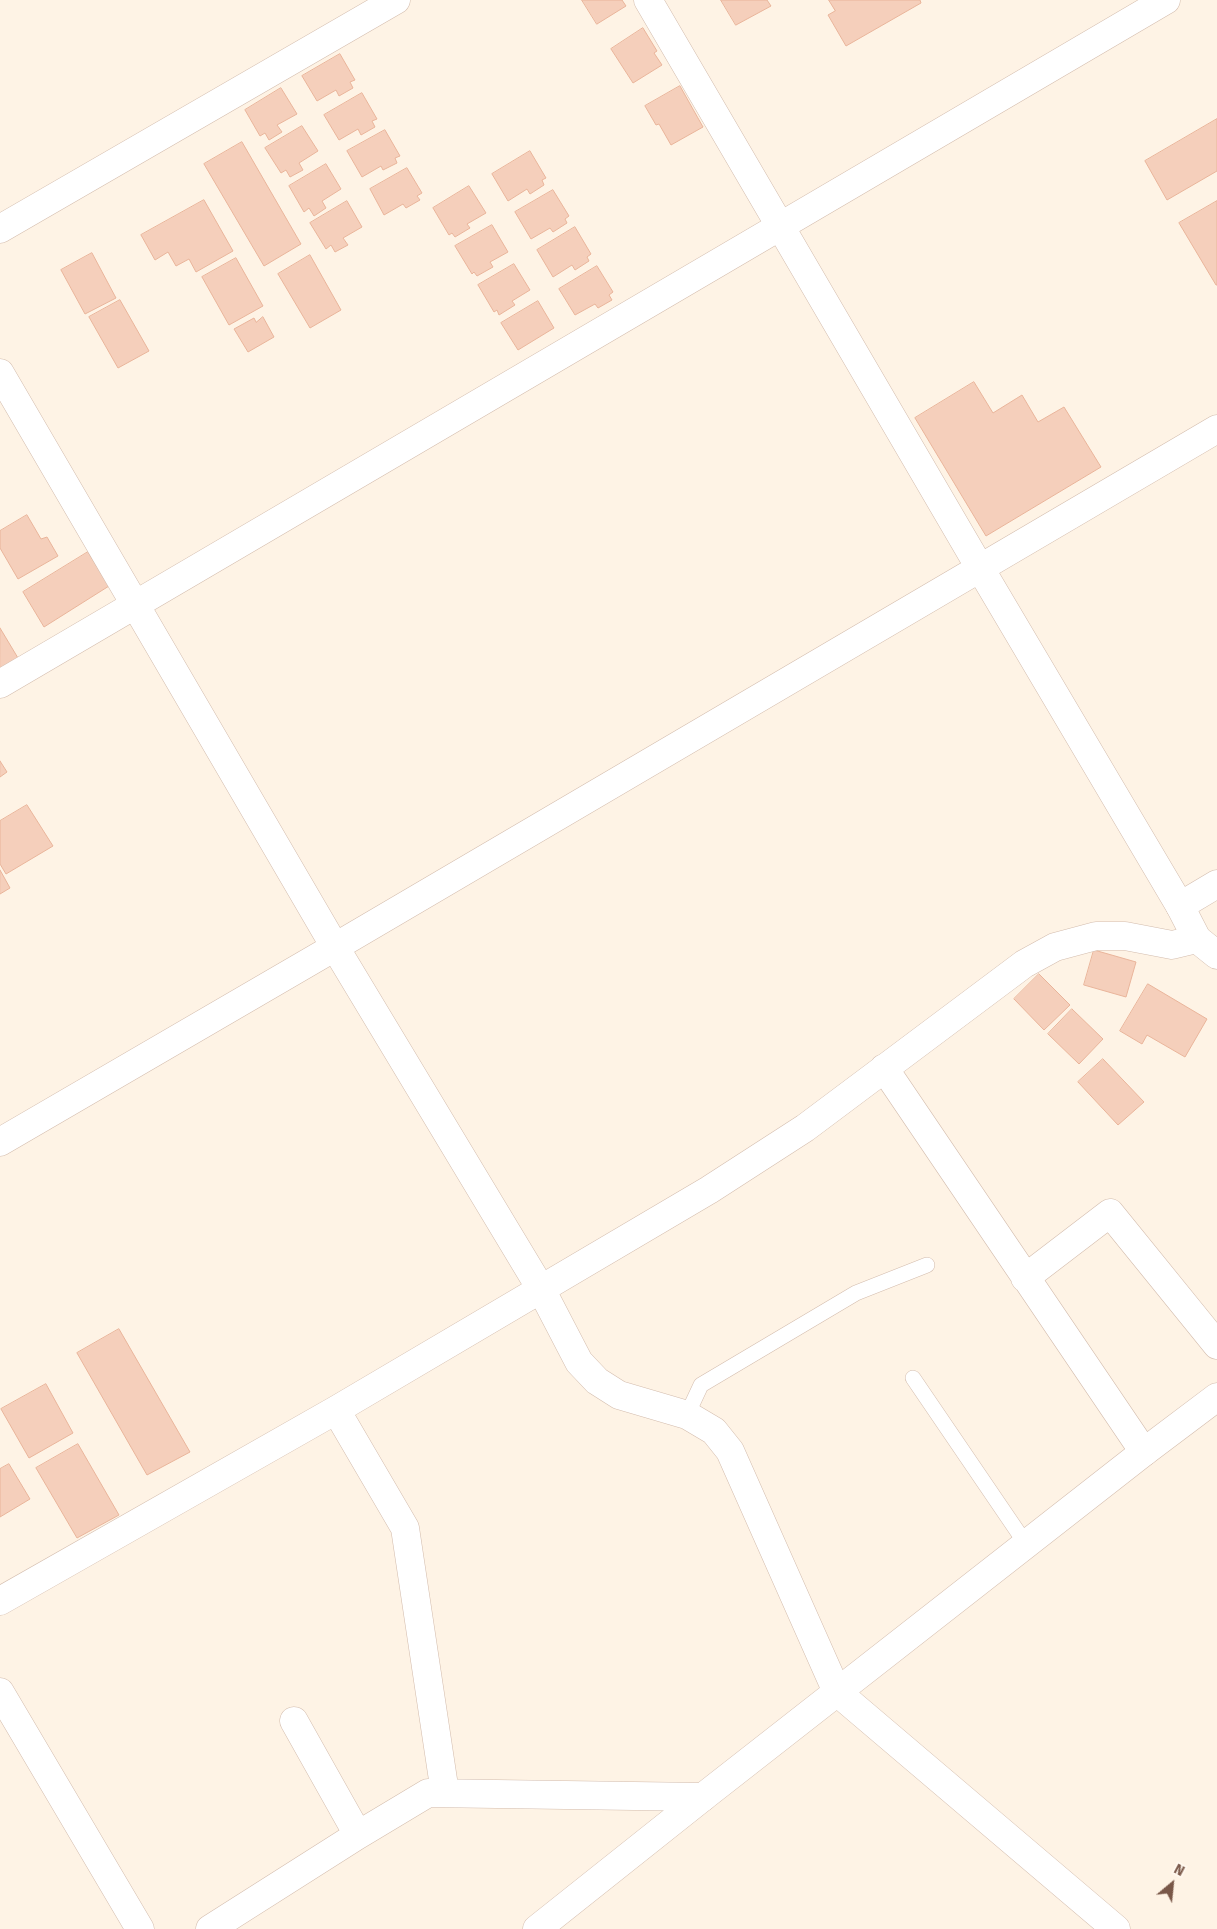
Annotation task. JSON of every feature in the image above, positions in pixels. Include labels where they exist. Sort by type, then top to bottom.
[{"type":"street","points":[[0,229],[396,0]]},
{"type":"street","points":[[648,0],[980,568],[1180,906],[1207,947]]},
{"type":"street","points":[[0,684],[1166,0]]},
{"type":"street","points":[[0,373],[335,947],[541,1289],[579,1362],[597,1381],[619,1395],[687,1416],[714,1431],[730,1451],[837,1692],[1116,1929]]},
{"type":"street","points":[[0,1142],[1217,429]]},
{"type":"street","points":[[1180,906],[1217,884]]},
{"type":"street","points":[[0,1601],[336,1410],[708,1190],[797,1133],[1024,964],[1056,947],[1096,936],[1125,936],[1172,945],[1207,947]]},
{"type":"street","points":[[884,1068],[1144,1452]]},
{"type":"street","points":[[1025,1278],[1110,1214],[1217,1345]]},
{"type":"street","points":[[537,1929],[1026,1544],[1217,1397]]},
{"type":"street","points":[[336,1410],[405,1528],[445,1793]]},
{"type":"street","points":[[0,1692],[140,1929]]},
{"type":"street","points":[[294,1721],[358,1835]]},
{"type":"street","points":[[210,1929],[428,1793],[703,1797]]},
{"type":"lane","points":[[687,1416],[701,1385],[856,1293],[927,1265]]},
{"type":"lane","points":[[913,1378],[1026,1544]]},
{"type":"building","points":[[582,0],[622,0],[626,6],[597,24]]},
{"type":"building","points":[[721,0],[767,0],[771,6],[736,25]]},
{"type":"building","points":[[829,0],[920,0],[921,3],[846,46],[828,15],[835,11]]},
{"type":"building","points":[[643,28],[657,51],[654,53],[662,65],[633,83],[611,49]]},
{"type":"building","points":[[340,54],[355,80],[350,82],[353,88],[339,96],[336,90],[317,101],[302,76]]},
{"type":"building","points":[[680,86],[703,127],[671,145],[659,124],[656,125],[645,106]]},
{"type":"building","points":[[281,88],[297,114],[277,125],[282,132],[269,140],[265,133],[260,136],[245,110]]},
{"type":"building","points":[[362,93],[377,119],[372,121],[375,127],[361,135],[358,129],[339,140],[324,115]]},
{"type":"building","points":[[1217,119],[1217,171],[1167,200],[1145,161]]},
{"type":"building","points":[[302,126],[318,151],[299,163],[303,170],[290,177],[286,170],[281,173],[265,148]]},
{"type":"building","points":[[385,130],[400,156],[395,158],[397,163],[383,170],[381,166],[362,177],[347,151]]},
{"type":"building","points":[[242,142],[301,244],[264,266],[204,164]]},
{"type":"building","points":[[530,151],[546,178],[542,180],[544,185],[530,194],[527,189],[508,201],[492,174]]},
{"type":"building","points":[[326,164],[341,189],[322,201],[326,208],[314,216],[309,208],[304,212],[289,186]]},
{"type":"building","points":[[407,168],[422,193],[417,196],[420,200],[406,208],[403,204],[384,215],[370,189]]},
{"type":"building","points":[[469,186],[486,213],[467,224],[470,228],[455,237],[452,233],[449,235],[433,208]]},
{"type":"building","points":[[553,190],[569,216],[565,219],[567,223],[553,232],[550,228],[531,239],[515,212]]},
{"type":"building","points":[[204,200],[233,251],[196,272],[189,259],[176,266],[168,252],[155,260],[141,235]]},
{"type":"building","points":[[347,201],[362,227],[343,238],[348,245],[335,252],[331,245],[326,249],[310,223]]},
{"type":"building","points":[[1217,201],[1217,285],[1216,285],[1179,223]]},
{"type":"building","points":[[492,225],[508,252],[490,262],[493,267],[477,276],[474,272],[472,274],[455,246]]},
{"type":"building","points":[[575,227],[591,254],[587,257],[589,261],[575,270],[572,265],[553,277],[537,250]]},
{"type":"building","points":[[92,253],[116,298],[85,314],[61,270]]},
{"type":"building","points":[[310,255],[341,310],[310,328],[278,274]]},
{"type":"building","points":[[236,258],[263,306],[229,325],[202,277]]},
{"type":"building","points":[[514,264],[530,290],[512,301],[515,305],[499,315],[497,310],[494,312],[478,285]]},
{"type":"building","points":[[597,266],[613,292],[609,295],[612,300],[598,308],[595,304],[575,315],[559,289]]},
{"type":"building","points":[[120,300],[149,351],[118,368],[89,317]]},
{"type":"building","points":[[538,301],[554,328],[518,350],[501,323]]},
{"type":"building","points":[[263,317],[274,337],[248,352],[234,329],[254,318],[256,322]]},
{"type":"building","points":[[974,382],[993,413],[1022,395],[1038,422],[1064,407],[1101,467],[986,536],[915,418]]},
{"type":"building","points":[[27,515],[41,539],[47,537],[58,556],[18,579],[0,548],[0,531]]},
{"type":"building","points":[[88,552],[109,586],[44,627],[23,592]]},
{"type":"building","points":[[0,628],[18,658],[0,669]]},
{"type":"building","points":[[0,761],[7,772],[0,777]]},
{"type":"building","points":[[27,805],[53,846],[6,874],[0,864],[0,821]]},
{"type":"building","points":[[0,870],[10,888],[0,894]]},
{"type":"building","points":[[1094,950],[1136,962],[1126,997],[1084,985]]},
{"type":"building","points":[[1039,974],[1070,1005],[1044,1030],[1014,999]]},
{"type":"building","points":[[1148,984],[1207,1019],[1185,1057],[1147,1035],[1142,1044],[1120,1031]]},
{"type":"building","points":[[1072,1009],[1103,1039],[1079,1064],[1048,1034]]},
{"type":"building","points":[[1103,1059],[1144,1102],[1118,1125],[1078,1082]]},
{"type":"building","points":[[119,1329],[190,1452],[147,1475],[77,1353]]},
{"type":"building","points":[[46,1384],[73,1433],[29,1458],[1,1409]]},
{"type":"building","points":[[78,1444],[119,1515],[77,1538],[36,1468]]},
{"type":"building","points":[[9,1464],[30,1499],[0,1517],[0,1469]]}]
